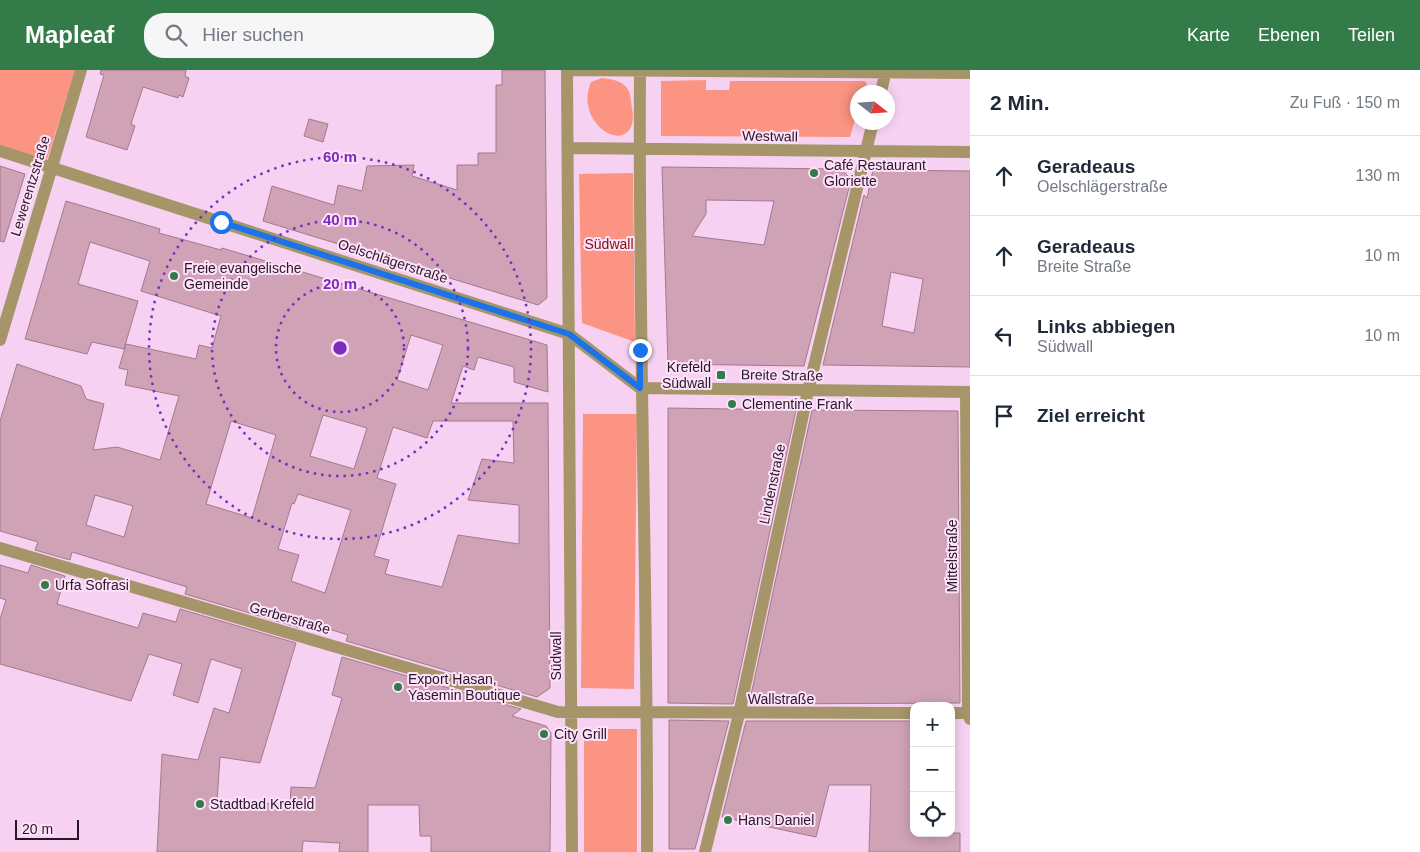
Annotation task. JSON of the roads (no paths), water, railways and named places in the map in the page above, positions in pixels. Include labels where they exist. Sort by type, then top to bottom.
[{"type":"street","name":"Lewerentzstraße","points":[[0,340],[81,70]]},
{"type":"street","points":[[567,70],[970,73]]},
{"type":"street","name":"Südwall","points":[[567,70],[569,148],[572,852]]},
{"type":"street","points":[[640,71],[640,388],[647,713],[647,852]]},
{"type":"street","points":[[883,85],[886,71]]},
{"type":"street","name":"Lindenstraße","points":[[705,852],[739,714],[808,391],[871,130]]},
{"type":"street","name":"Westwall","points":[[569,148],[970,152]]},
{"type":"street","name":"Oelschlägerstraße","points":[[0,151],[569,334],[640,388]]},
{"type":"street","name":"Breite Straße","points":[[640,388],[968,392]]},
{"type":"street","name":"Mittelstraße","points":[[968,392],[969,715]]},
{"type":"street","name":"Gerberstraße","points":[[0,548],[540,708],[572,714],[647,713]]},
{"type":"street","name":"Wallstraße","points":[[647,713],[910,713]]},
{"type":"street","points":[[955,713],[969,715]]},
{"type":"place","name":"Café Restaurant Gloriette","points":[[814,173]]},
{"type":"place","name":"Freie evangelische Gemeinde","points":[[174,276]]},
{"type":"place","name":"Krefeld Südwall","points":[[721,375]]},
{"type":"place","name":"Clementine Frank","points":[[732,404]]},
{"type":"place","name":"Urfa Sofrasi","points":[[45,585]]},
{"type":"place","name":"Export Hasan, Yasemin Boutique","points":[[398,687]]},
{"type":"place","name":"City Grill","points":[[544,734]]},
{"type":"place","name":"Stadtbad Krefeld","points":[[200,804]]},
{"type":"place","name":"Hans Daniel","points":[[728,820]]}]
